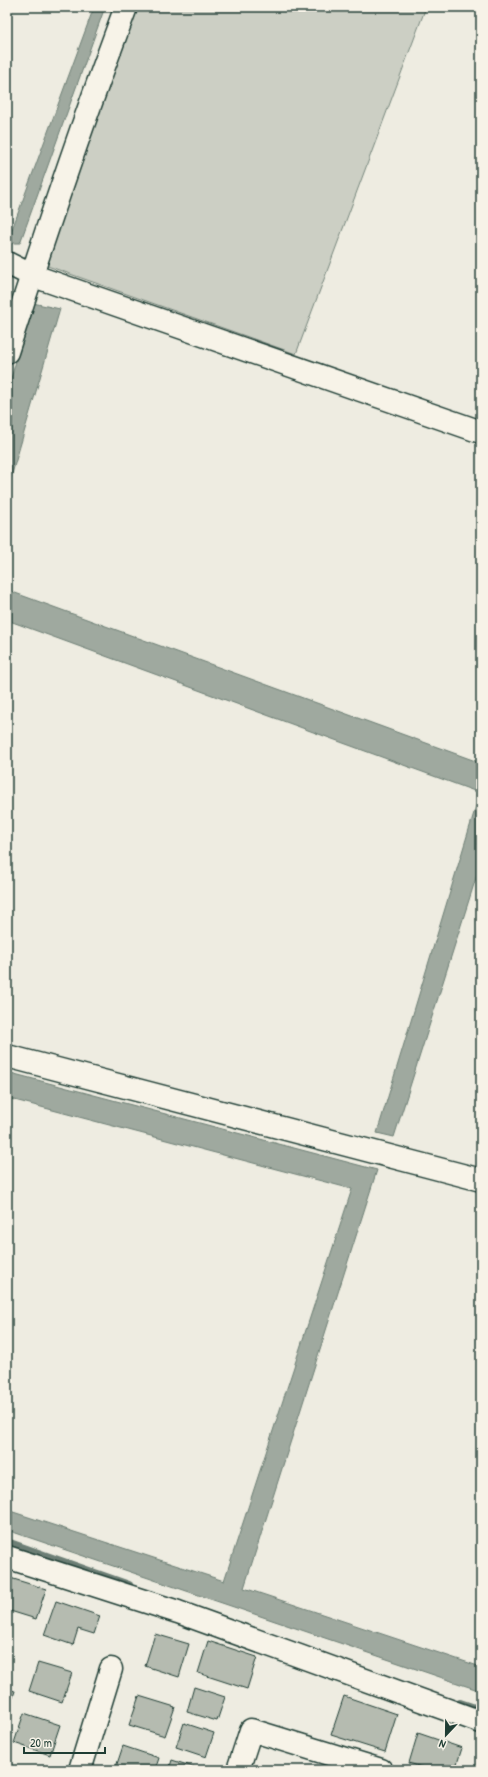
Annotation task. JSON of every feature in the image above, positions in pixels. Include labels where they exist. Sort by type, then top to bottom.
[{"type":"street","points":[[7,352],[31,275],[98,81],[126,7]]},
{"type":"street","points":[[7,263],[31,275],[481,432]]},
{"type":"street","points":[[7,1056],[481,1180]]},
{"type":"street","points":[[7,1557],[178,1612],[481,1722]]},
{"type":"street","points":[[80,1770],[111,1669]]},
{"type":"street","points":[[238,1770],[251,1730],[381,1770]]},
{"type":"shaded area","points":[[94,7],[105,7],[20,243],[7,243]]},
{"type":"shaded area","points":[[138,7],[426,7],[296,354],[42,264]]},
{"type":"shaded area","points":[[33,303],[60,309],[7,491],[7,392]]},
{"type":"shaded area","points":[[7,590],[481,763],[481,862],[394,1137],[377,1133],[480,793],[7,620]]},
{"type":"shaded area","points":[[7,1072],[377,1170],[244,1588],[481,1667],[481,1691],[7,1530],[7,1510],[224,1581],[352,1189],[7,1098]]},
{"type":"building","points":[[7,1577],[46,1589],[36,1619],[7,1610]]},
{"type":"building","points":[[56,1601],[100,1616],[94,1634],[78,1629],[73,1645],[44,1635]]},
{"type":"building","points":[[155,1634],[189,1644],[179,1677],[145,1666]]},
{"type":"building","points":[[208,1641],[257,1657],[247,1689],[198,1673]]},
{"type":"building","points":[[38,1663],[72,1673],[62,1702],[29,1691]]},
{"type":"building","points":[[194,1687],[225,1697],[217,1721],[187,1712]]},
{"type":"building","points":[[7,1689],[15,1691],[7,1715]]},
{"type":"building","points":[[139,1696],[175,1707],[165,1736],[129,1725]]},
{"type":"building","points":[[344,1696],[397,1714],[385,1752],[331,1735]]},
{"type":"building","points":[[24,1713],[60,1725],[50,1755],[14,1743]]},
{"type":"building","points":[[184,1723],[214,1733],[206,1757],[176,1747]]},
{"type":"building","points":[[418,1733],[462,1748],[455,1770],[431,1770],[409,1763]]},
{"type":"building","points":[[123,1746],[159,1758],[155,1770],[115,1770]]},
{"type":"building","points":[[172,1760],[203,1770],[169,1770]]},
{"type":"waterway","points":[[7,1542],[129,1585]]},
{"type":"waterway","points":[[460,1703],[481,1710]]}]
